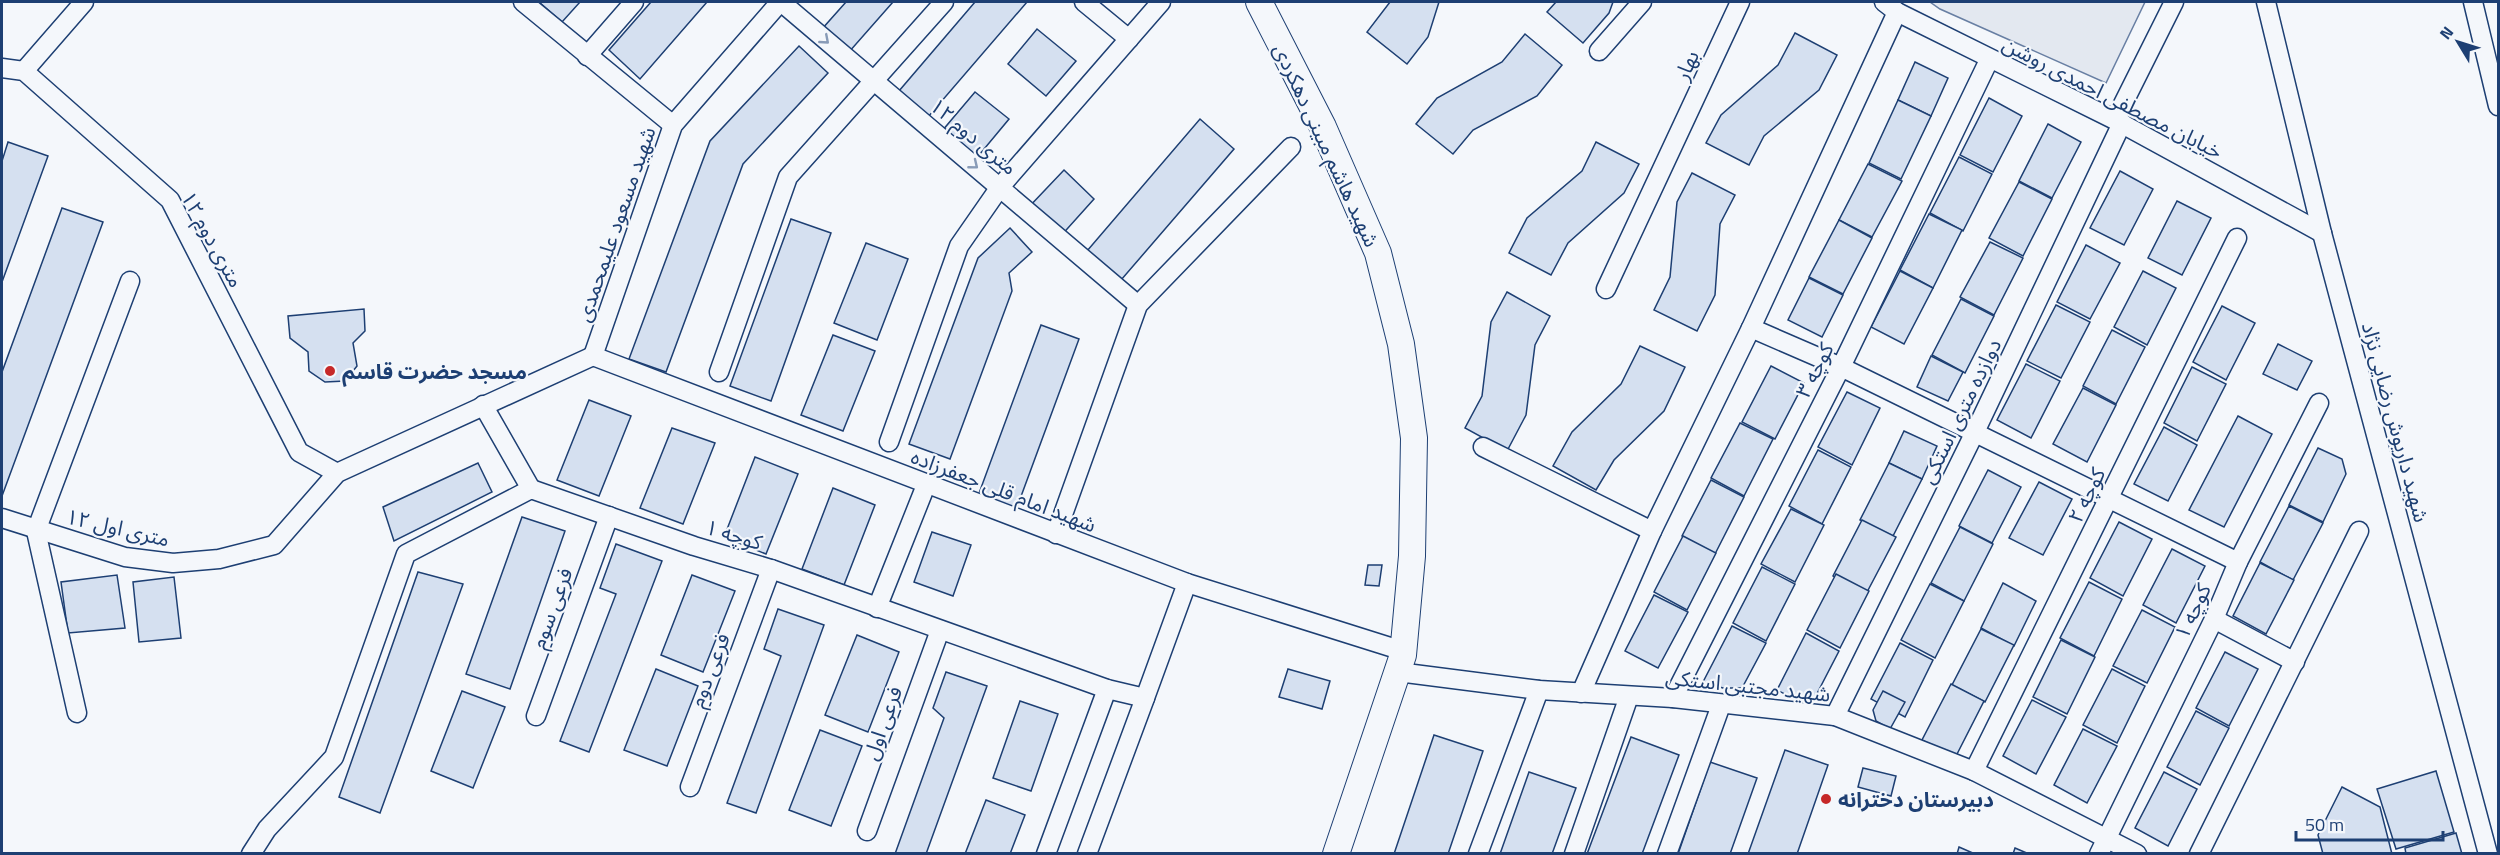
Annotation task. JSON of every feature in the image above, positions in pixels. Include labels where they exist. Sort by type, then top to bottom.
[{"type":"main road","name":"شهید هاشم مبینی دهکردی","points":[[1259,2],[1323,127],[1378,253],[1401,344],[1414,438],[1412,556],[1401,662],[1336,854]]},
{"type":"street","points":[[8,73],[84,2]]},
{"type":"street","points":[[523,2],[673,126]]},
{"type":"street","points":[[587,56],[634,2]]},
{"type":"street","name":"۱۲ متری دوم","points":[[781,2],[1138,305]]},
{"type":"street","name":"شهید مسعود علیمحمدی","points":[[593,356],[673,126],[781,2]]},
{"type":"street","points":[[718,372],[788,177],[944,2]]},
{"type":"street","points":[[1084,2],[1129,39]]},
{"type":"street","points":[[890,442],[959,246],[1000,186],[1161,2]]},
{"type":"street","points":[[1599,51],[1642,2]]},
{"type":"street","name":"بهار","points":[[1606,289],[1740,2]]},
{"type":"street","name":"دوازده متری استکی","points":[[1835,716],[1975,432],[2174,2]]},
{"type":"street","name":"شهید داریوش رضایی نژاد","points":[[2266,2],[2322,233],[2488,854]]},
{"type":"street","points":[[2473,2],[2499,106]]},
{"type":"street","points":[[1581,693],[1652,531],[1751,328],[1890,7]]},
{"type":"street","name":"خیابان مصطفی احمدی روشن","points":[[1890,7],[1989,60],[2118,122],[2322,233]]},
{"type":"street","name":"کوچه ۳","points":[[1673,698],[1841,367],[1989,60]]},
{"type":"street","name":"۱۲ متری دوم","points":[[8,73],[170,200],[299,452],[337,473]]},
{"type":"street","points":[[1056,534],[1138,305],[1291,147]]},
{"type":"street","name":"کوچه ۲","points":[[1974,771],[2237,238]]},
{"type":"street","points":[[77,713],[36,531],[130,281]]},
{"type":"street","points":[[1751,328],[1841,367],[2238,562]]},
{"type":"street","points":[[337,473],[593,356]]},
{"type":"street","name":"شهید امام قلی جعفرزاده","points":[[593,356],[1056,534],[1401,662]]},
{"type":"street","name":"کوچه ۱","points":[[2102,846],[2214,619],[2238,562],[2319,403]]},
{"type":"street","points":[[251,854],[267,829],[334,757],[406,554],[531,489],[483,405]]},
{"type":"street","points":[[1483,447],[1652,531]]},
{"type":"street","name":"۱۲ متری اول","points":[[2,518],[36,531],[125,556],[173,563],[219,559],[274,545],[337,473]]},
{"type":"street","points":[[877,608],[926,484]]},
{"type":"street","name":"کوچه ۱","points":[[531,489],[771,569],[1107,689],[1144,698]]},
{"type":"street","name":"فرعی سوم","points":[[536,716],[609,516]]},
{"type":"street","points":[[2199,854],[2359,531]]},
{"type":"street","name":"فرعی دوم","points":[[690,787],[771,569]]},
{"type":"street","points":[[1087,854],[1186,583]]},
{"type":"street","points":[[2214,619],[2295,662]]},
{"type":"street","name":"فرعی اول","points":[[867,831],[940,630]]},
{"type":"street","name":"شهید مجتبی استکی","points":[[1401,662],[1539,690],[1673,698],[1835,716],[1974,771],[2102,846],[2137,854]]},
{"type":"street","points":[[1046,854],[1107,689]]},
{"type":"street","points":[[1478,854],[1539,690]]},
{"type":"street","points":[[1575,854],[1629,696]]},
{"type":"street","points":[[1667,854],[1721,705]]},
{"type":"shaded area","points":[[1930,2],[2145,2],[2106,83],[1940,9]]},
{"type":"building","points":[[539,2],[580,2],[562,22]]},
{"type":"building","points":[[651,2],[707,2],[640,79],[609,50]]},
{"type":"building","points":[[846,2],[893,2],[849,52],[822,29]]},
{"type":"building","points":[[975,2],[1027,2],[922,124],[893,98]]},
{"type":"building","points":[[1390,2],[1439,2],[1428,37],[1407,64],[1367,32]]},
{"type":"building","points":[[1556,2],[1613,2],[1609,13],[1583,43],[1547,12]]},
{"type":"building","points":[[1037,29],[1076,61],[1046,96],[1008,64]]},
{"type":"building","points":[[1795,33],[1837,55],[1819,90],[1764,136],[1749,165],[1706,143],[1721,115],[1778,65]]},
{"type":"building","points":[[1525,34],[1562,65],[1537,96],[1473,130],[1453,154],[1416,124],[1437,98],[1502,62]]},
{"type":"building","points":[[799,46],[828,73],[743,164],[666,372],[629,359],[710,141]]},
{"type":"building","points":[[1915,62],[1948,78],[1931,116],[1898,100]]},
{"type":"building","points":[[975,92],[1009,119],[975,160],[942,131]]},
{"type":"building","points":[[1989,98],[2022,116],[1993,172],[1960,155]]},
{"type":"building","points":[[1898,100],[1931,116],[1901,179],[1869,163]]},
{"type":"building","points":[[1200,119],[1234,149],[1115,287],[1081,258]]},
{"type":"building","points":[[2048,124],[2081,142],[2052,198],[2019,181]]},
{"type":"building","points":[[8,142],[48,156],[2,282],[2,161]]},
{"type":"building","points":[[1596,142],[1639,164],[1624,193],[1568,243],[1551,275],[1509,253],[1527,218],[1582,171]]},
{"type":"building","points":[[1959,157],[1992,174],[1963,231],[1930,213]]},
{"type":"building","points":[[1868,164],[1902,181],[1872,237],[1839,220]]},
{"type":"building","points":[[1064,170],[1094,199],[1059,238],[1027,209]]},
{"type":"building","points":[[2120,171],[2153,189],[2124,245],[2090,228]]},
{"type":"building","points":[[1692,173],[1735,195],[1720,224],[1715,295],[1697,331],[1654,310],[1670,277],[1677,202]]},
{"type":"building","points":[[2019,182],[2052,199],[2023,256],[1989,238]]},
{"type":"building","points":[[2177,201],[2211,218],[2182,275],[2148,258]]},
{"type":"building","points":[[62,208],[103,222],[2,496],[2,372]]},
{"type":"building","points":[[1929,214],[1962,230],[1933,288],[1900,270]]},
{"type":"building","points":[[791,219],[831,233],[771,401],[730,386]]},
{"type":"building","points":[[1839,220],[1872,238],[1843,294],[1809,277]]},
{"type":"building","points":[[1010,228],[1032,252],[1009,273],[1012,291],[950,459],[909,444],[978,258]]},
{"type":"building","points":[[1990,242],[2023,258],[1994,315],[1960,297]]},
{"type":"building","points":[[866,243],[908,259],[877,340],[834,323]]},
{"type":"building","points":[[2086,245],[2120,263],[2090,319],[2057,302]]},
{"type":"building","points":[[1900,271],[1933,288],[1904,344],[1871,327]]},
{"type":"building","points":[[2143,271],[2176,288],[2147,345],[2114,327]]},
{"type":"building","points":[[1809,278],[1843,295],[1822,337],[1788,320]]},
{"type":"building","points":[[1507,292],[1550,316],[1535,345],[1526,415],[1507,451],[1465,428],[1482,396],[1491,322]]},
{"type":"building","points":[[1961,299],[1994,316],[1965,373],[1932,355]]},
{"type":"building","points":[[2056,305],[2090,322],[2061,378],[2027,361]]},
{"type":"building","points":[[2222,306],[2255,323],[2226,380],[2193,362]]},
{"type":"building","points":[[364,309],[365,331],[353,343],[357,366],[345,381],[325,382],[309,371],[308,352],[290,338],[288,316]]},
{"type":"building","points":[[1041,325],[1079,339],[1016,510],[978,496]]},
{"type":"building","points":[[2112,330],[2145,347],[2116,404],[2083,386]]},
{"type":"building","points":[[833,335],[875,351],[843,431],[801,415]]},
{"type":"building","points":[[2278,344],[2312,361],[2297,390],[2263,374]]},
{"type":"building","points":[[1640,346],[1685,367],[1664,411],[1614,460],[1596,490],[1553,466],[1572,432],[1621,384]]},
{"type":"building","points":[[1931,356],[1963,372],[1948,401],[1917,387]]},
{"type":"building","points":[[2026,364],[2060,381],[2031,438],[1997,420]]},
{"type":"building","points":[[1771,366],[1804,383],[1775,439],[1742,422]]},
{"type":"building","points":[[2192,367],[2226,384],[2197,441],[2164,423]]},
{"type":"building","points":[[2083,388],[2116,405],[2087,462],[2053,444]]},
{"type":"building","points":[[1847,392],[1880,408],[1852,465],[1818,447]]},
{"type":"building","points":[[589,400],[631,416],[599,496],[557,480]]},
{"type":"building","points":[[2238,416],[2272,434],[2224,527],[2189,510]]},
{"type":"building","points":[[1740,423],[1773,439],[1744,496],[1711,478]]},
{"type":"building","points":[[2164,427],[2197,445],[2168,501],[2134,484]]},
{"type":"building","points":[[672,428],[715,443],[683,524],[640,508]]},
{"type":"building","points":[[1904,431],[1937,446],[1922,479],[1889,463]]},
{"type":"building","points":[[2318,448],[2342,459],[2346,474],[2323,522],[2289,505]]},
{"type":"building","points":[[1818,450],[1851,467],[1822,524],[1789,506]]},
{"type":"building","points":[[755,457],[798,474],[766,554],[724,537]]},
{"type":"building","points":[[478,463],[492,492],[394,541],[383,507]]},
{"type":"building","points":[[1889,463],[1922,479],[1893,536],[1860,520]]},
{"type":"building","points":[[1988,470],[2021,487],[1992,543],[1959,526]]},
{"type":"building","points":[[1711,480],[1744,497],[1715,554],[1682,536]]},
{"type":"building","points":[[2039,482],[2072,499],[2043,555],[2009,538]]},
{"type":"building","points":[[833,488],[875,505],[844,585],[802,569]]},
{"type":"building","points":[[2289,506],[2323,523],[2293,580],[2260,562]]},
{"type":"building","points":[[1791,509],[1824,525],[1795,582],[1761,564]]},
{"type":"building","points":[[522,517],[565,531],[510,689],[466,674]]},
{"type":"building","points":[[1862,520],[1896,537],[1866,594],[1833,576]]},
{"type":"building","points":[[2119,522],[2152,539],[2123,596],[2090,578]]},
{"type":"building","points":[[1960,527],[1993,544],[1964,601],[1931,583]]},
{"type":"building","points":[[932,532],[971,545],[953,596],[914,582]]},
{"type":"building","points":[[1683,536],[1716,553],[1687,610],[1654,592]]},
{"type":"building","points":[[616,544],[662,561],[589,752],[560,741],[616,594],[600,588]]},
{"type":"building","points":[[2172,549],[2205,566],[2176,623],[2143,605]]},
{"type":"building","points":[[2260,563],[2294,580],[2266,634],[2233,616]]},
{"type":"building","points":[[1368,565],[1382,565],[1379,586],[1365,585]]},
{"type":"building","points":[[1762,567],[1795,584],[1766,641],[1733,623]]},
{"type":"building","points":[[418,572],[463,584],[380,813],[339,797]]},
{"type":"building","points":[[1836,574],[1869,591],[1840,648],[1807,630]]},
{"type":"building","points":[[117,575],[125,628],[68,633],[61,582]]},
{"type":"building","points":[[692,575],[735,591],[703,672],[661,655]]},
{"type":"building","points":[[174,577],[181,638],[139,642],[133,582]]},
{"type":"building","points":[[2089,582],[2122,599],[2094,656],[2060,638]]},
{"type":"building","points":[[2003,583],[2036,601],[2014,646],[1981,628]]},
{"type":"building","points":[[1930,584],[1964,601],[1935,658],[1901,640]]},
{"type":"building","points":[[1654,595],[1688,612],[1658,668],[1625,651]]},
{"type":"building","points":[[778,609],[824,625],[756,813],[727,803],[781,656],[764,649]]},
{"type":"building","points":[[2142,610],[2175,627],[2147,683],[2113,666]]},
{"type":"building","points":[[1732,626],[1766,643],[1742,688],[1723,688],[1703,682]]},
{"type":"building","points":[[1981,629],[2014,645],[1985,702],[1952,685]]},
{"type":"building","points":[[1806,633],[1839,651],[1810,707],[1777,690]]},
{"type":"building","points":[[857,635],[899,652],[868,732],[825,715]]},
{"type":"building","points":[[2061,640],[2095,657],[2067,714],[2033,697]]},
{"type":"building","points":[[1900,643],[1933,660],[1905,717],[1871,699]]},
{"type":"building","points":[[2225,652],[2258,669],[2229,726],[2196,708]]},
{"type":"building","points":[[656,669],[698,686],[667,766],[624,750]]},
{"type":"building","points":[[1288,669],[1330,681],[1322,709],[1279,697]]},
{"type":"building","points":[[2112,669],[2145,686],[2117,743],[2083,725]]},
{"type":"building","points":[[946,672],[987,686],[926,854],[895,854],[944,718],[933,708]]},
{"type":"building","points":[[1951,684],[1984,701],[1955,758],[1922,740]]},
{"type":"building","points":[[462,691],[505,707],[473,788],[431,771]]},
{"type":"building","points":[[1883,691],[1905,702],[1890,729],[1876,721],[1873,710]]},
{"type":"building","points":[[2032,700],[2066,717],[2036,774],[2003,756]]},
{"type":"building","points":[[1020,701],[1058,714],[1031,791],[993,778]]},
{"type":"building","points":[[2196,711],[2229,728],[2200,785],[2167,767]]},
{"type":"building","points":[[2083,729],[2117,746],[2087,803],[2054,785]]},
{"type":"building","points":[[820,730],[862,746],[831,826],[789,810]]},
{"type":"building","points":[[1434,735],[1483,751],[1448,854],[1394,854]]},
{"type":"building","points":[[1631,737],[1679,755],[1642,854],[1587,854]]},
{"type":"building","name":"دبیرستان دخترانه","points":[[1785,750],[1828,765],[1797,854],[1748,854]]},
{"type":"building","points":[[1710,762],[1757,778],[1730,854],[1678,854]]},
{"type":"building","points":[[1863,768],[1896,776],[1891,796],[1858,787]]},
{"type":"building","points":[[2436,771],[2454,832],[2396,849],[2377,789]]},
{"type":"building","points":[[1529,772],[1576,788],[1552,854],[1500,854]]},
{"type":"building","points":[[2164,772],[2197,789],[2168,846],[2135,828]]},
{"type":"building","points":[[2342,787],[2380,807],[2392,854],[2323,854],[2318,835]]},
{"type":"building","points":[[986,800],[1025,815],[1010,854],[965,854]]},
{"type":"building","points":[[2456,833],[2462,854],[2406,854],[2405,848]]},
{"type":"building","points":[[1959,847],[1975,854],[1957,854]]},
{"type":"building","points":[[2015,848],[2029,854],[2013,854]]},
{"type":"place","name":"مسجد حضرت قاسم","points":[[330,371]]},
{"type":"place","name":"دبیرستان دخترانه","points":[[1826,799]]}]
